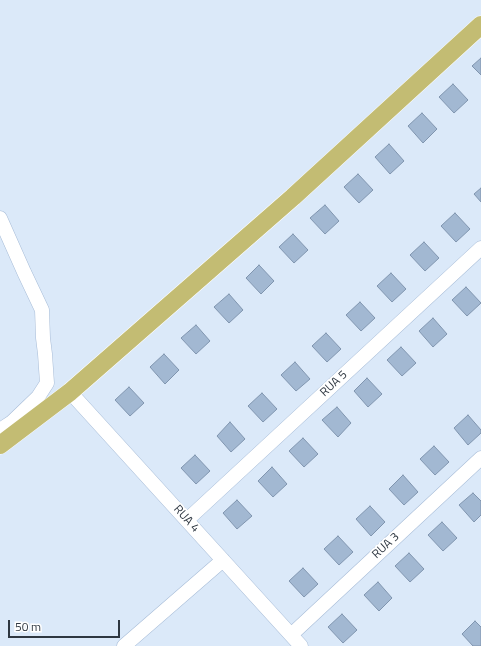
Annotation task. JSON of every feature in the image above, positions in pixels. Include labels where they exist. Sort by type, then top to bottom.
[{"type":"main road","points":[[0,444],[70,392],[293,197],[481,24]]},
{"type":"street","points":[[0,218],[42,310],[47,383],[38,397],[12,422],[0,430]]},
{"type":"street","name":"RUA 5","points":[[187,520],[481,248]]},
{"type":"street","name":"RUA 4","points":[[70,392],[301,646]]},
{"type":"street","name":"RUA 3","points":[[291,635],[481,458]]},
{"type":"street","points":[[124,646],[223,560]]},
{"type":"building","points":[[481,58],[481,75],[472,66]]},
{"type":"building","points":[[453,84],[468,100],[454,113],[439,97]]},
{"type":"building","points":[[422,113],[437,129],[423,143],[408,126]]},
{"type":"building","points":[[389,144],[404,161],[390,174],[375,157]]},
{"type":"building","points":[[358,174],[373,190],[359,203],[344,187]]},
{"type":"building","points":[[481,188],[481,202],[474,194]]},
{"type":"building","points":[[325,205],[339,221],[325,234],[310,218]]},
{"type":"building","points":[[455,213],[470,229],[456,242],[441,226]]},
{"type":"building","points":[[293,234],[308,250],[294,263],[279,247]]},
{"type":"building","points":[[424,242],[439,258],[425,271],[410,255]]},
{"type":"building","points":[[259,265],[274,281],[261,294],[246,278]]},
{"type":"building","points":[[391,273],[406,289],[392,302],[377,286]]},
{"type":"building","points":[[466,287],[481,303],[467,316],[452,300]]},
{"type":"building","points":[[229,294],[243,310],[229,323],[214,307]]},
{"type":"building","points":[[360,302],[375,318],[361,331],[346,315]]},
{"type":"building","points":[[433,318],[447,334],[433,347],[419,331]]},
{"type":"building","points":[[196,325],[210,341],[196,354],[181,338]]},
{"type":"building","points":[[326,333],[341,349],[327,362],[312,346]]},
{"type":"building","points":[[401,347],[416,363],[402,376],[387,360]]},
{"type":"building","points":[[164,354],[179,370],[165,384],[150,367]]},
{"type":"building","points":[[295,362],[310,379],[296,391],[281,375]]},
{"type":"building","points":[[367,378],[382,394],[368,407],[354,391]]},
{"type":"building","points":[[129,387],[144,403],[130,416],[115,400]]},
{"type":"building","points":[[262,393],[277,409],[263,422],[248,406]]},
{"type":"building","points":[[337,407],[351,423],[338,437],[322,420]]},
{"type":"building","points":[[468,415],[481,430],[481,433],[468,445],[454,428]]},
{"type":"building","points":[[230,422],[245,439],[231,452],[217,436]]},
{"type":"building","points":[[303,438],[318,454],[304,467],[289,451]]},
{"type":"building","points":[[434,446],[449,462],[435,475],[420,459]]},
{"type":"building","points":[[195,455],[210,471],[196,484],[181,468]]},
{"type":"building","points":[[272,467],[287,484],[273,497],[258,481]]},
{"type":"building","points":[[403,475],[418,492],[404,505],[389,489]]},
{"type":"building","points":[[473,493],[481,501],[481,515],[474,522],[459,505]]},
{"type":"building","points":[[237,500],[252,516],[237,529],[223,513]]},
{"type":"building","points":[[370,506],[385,522],[371,536],[356,519]]},
{"type":"building","points":[[442,522],[457,538],[443,551],[428,535]]},
{"type":"building","points":[[338,536],[353,552],[339,565],[324,549]]},
{"type":"building","points":[[409,553],[424,569],[410,582],[395,566]]},
{"type":"building","points":[[303,568],[318,584],[304,597],[289,581]]},
{"type":"building","points":[[378,582],[392,598],[379,611],[364,595]]},
{"type":"building","points":[[342,614],[357,630],[343,643],[328,627]]},
{"type":"building","points":[[475,621],[481,627],[481,646],[473,646],[462,634]]}]
